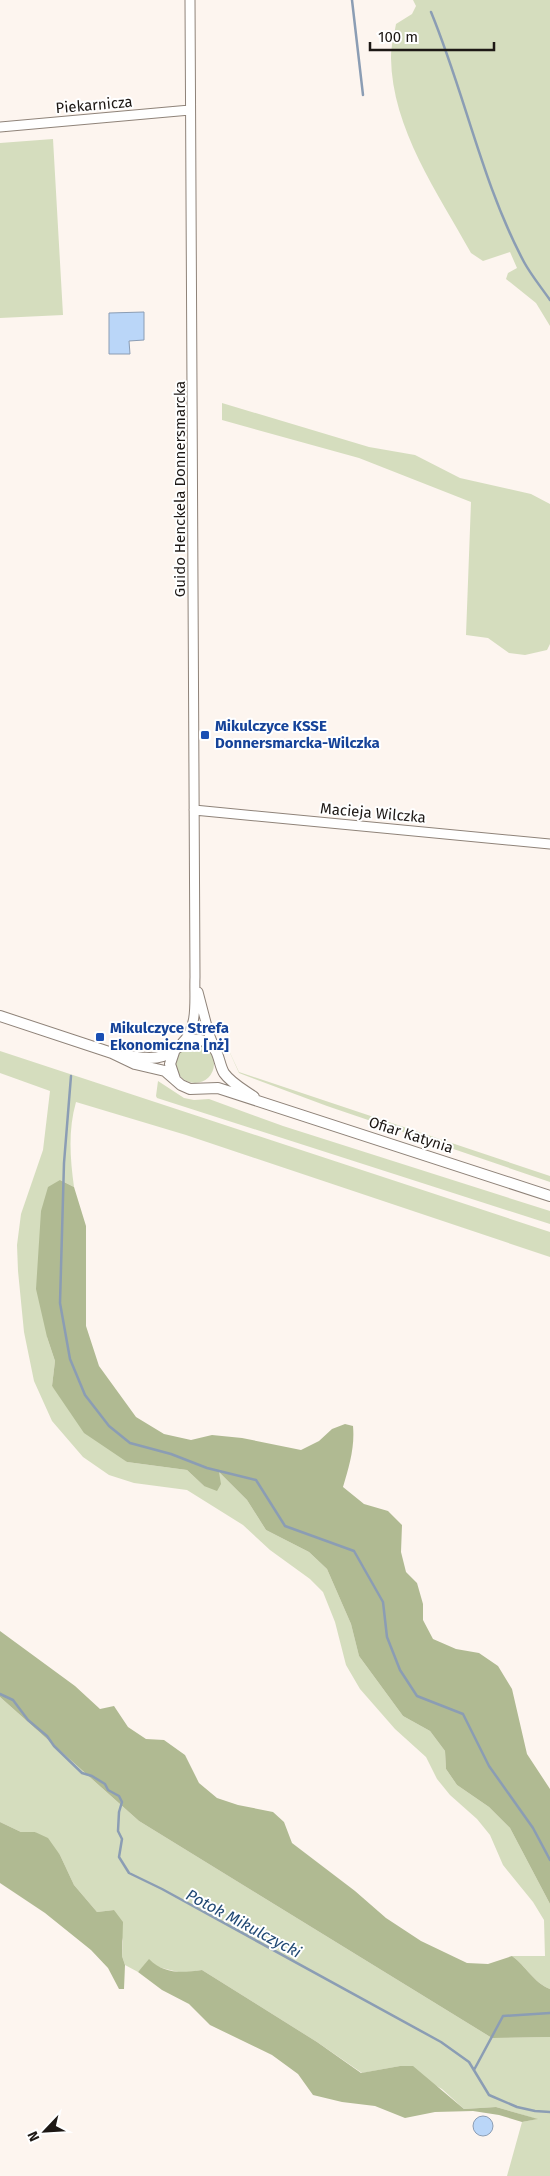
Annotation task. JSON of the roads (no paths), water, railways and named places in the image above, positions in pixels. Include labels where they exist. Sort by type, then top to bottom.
[{"type":"street","name":"Guido Henckela Donnersmarcka","points":[[179,1046],[191,1032],[194,1024],[195,977],[190,0]]},
{"type":"street","name":"Piekarnicza","points":[[0,127],[190,110]]},
{"type":"street","name":"Macieja Wilczka","points":[[194,810],[550,844]]},
{"type":"street","name":"Guido Henckela Donnersmarcka","points":[[195,977],[209,1034],[215,1048]]},
{"type":"street","name":"Ofiar Katynia","points":[[0,1016],[112,1052],[154,1058],[162,1056],[189,1040],[201,1040],[215,1048],[221,1065],[231,1080],[263,1102]]},
{"type":"street","points":[[175,1080],[170,1064],[179,1046]]},
{"type":"street","name":"Ofiar Katynia","points":[[112,1052],[135,1064],[165,1071],[181,1085],[190,1089],[218,1088],[550,1196]]},
{"type":"street","points":[[205,1088],[215,1080],[221,1065]]},
{"type":"water","points":[[144,312],[144,340],[129,341],[130,354],[109,354],[109,313]]},
{"type":"water","points":[[479,2116],[487,2116],[493,2122],[493,2130],[487,2136],[479,2136],[473,2130],[473,2122]]},
{"type":"waterway","points":[[352,0],[363,95]]},
{"type":"waterway","points":[[431,12],[485,170],[509,232],[524,262],[550,300]]},
{"type":"waterway","points":[[71,1076],[64,1163],[60,1303],[70,1359],[85,1395],[109,1426],[130,1443],[171,1454],[207,1468],[256,1480],[285,1526],[354,1551],[383,1602],[387,1637],[400,1670],[417,1696],[463,1714],[489,1766],[533,1828],[550,1860]]},
{"type":"waterway","name":"Potok Mikulczycki","points":[[0,1694],[13,1700],[28,1720],[47,1736],[54,1746],[82,1773],[92,1776],[105,1784],[108,1790],[119,1796],[122,1802],[119,1812],[118,1831],[122,1839],[119,1857],[129,1873],[162,1889],[441,2042],[469,2062],[489,2095],[517,2107],[550,2112]]},
{"type":"waterway","points":[[474,2070],[503,2016],[550,2013]]},
{"type":"place","name":"Mikulczyce KSSE Donnersmarcka-Wilczka","points":[[205,735]]},
{"type":"place","name":"Mikulczyce Strefa Ekonomiczna [nż]","points":[[100,1037]]}]
